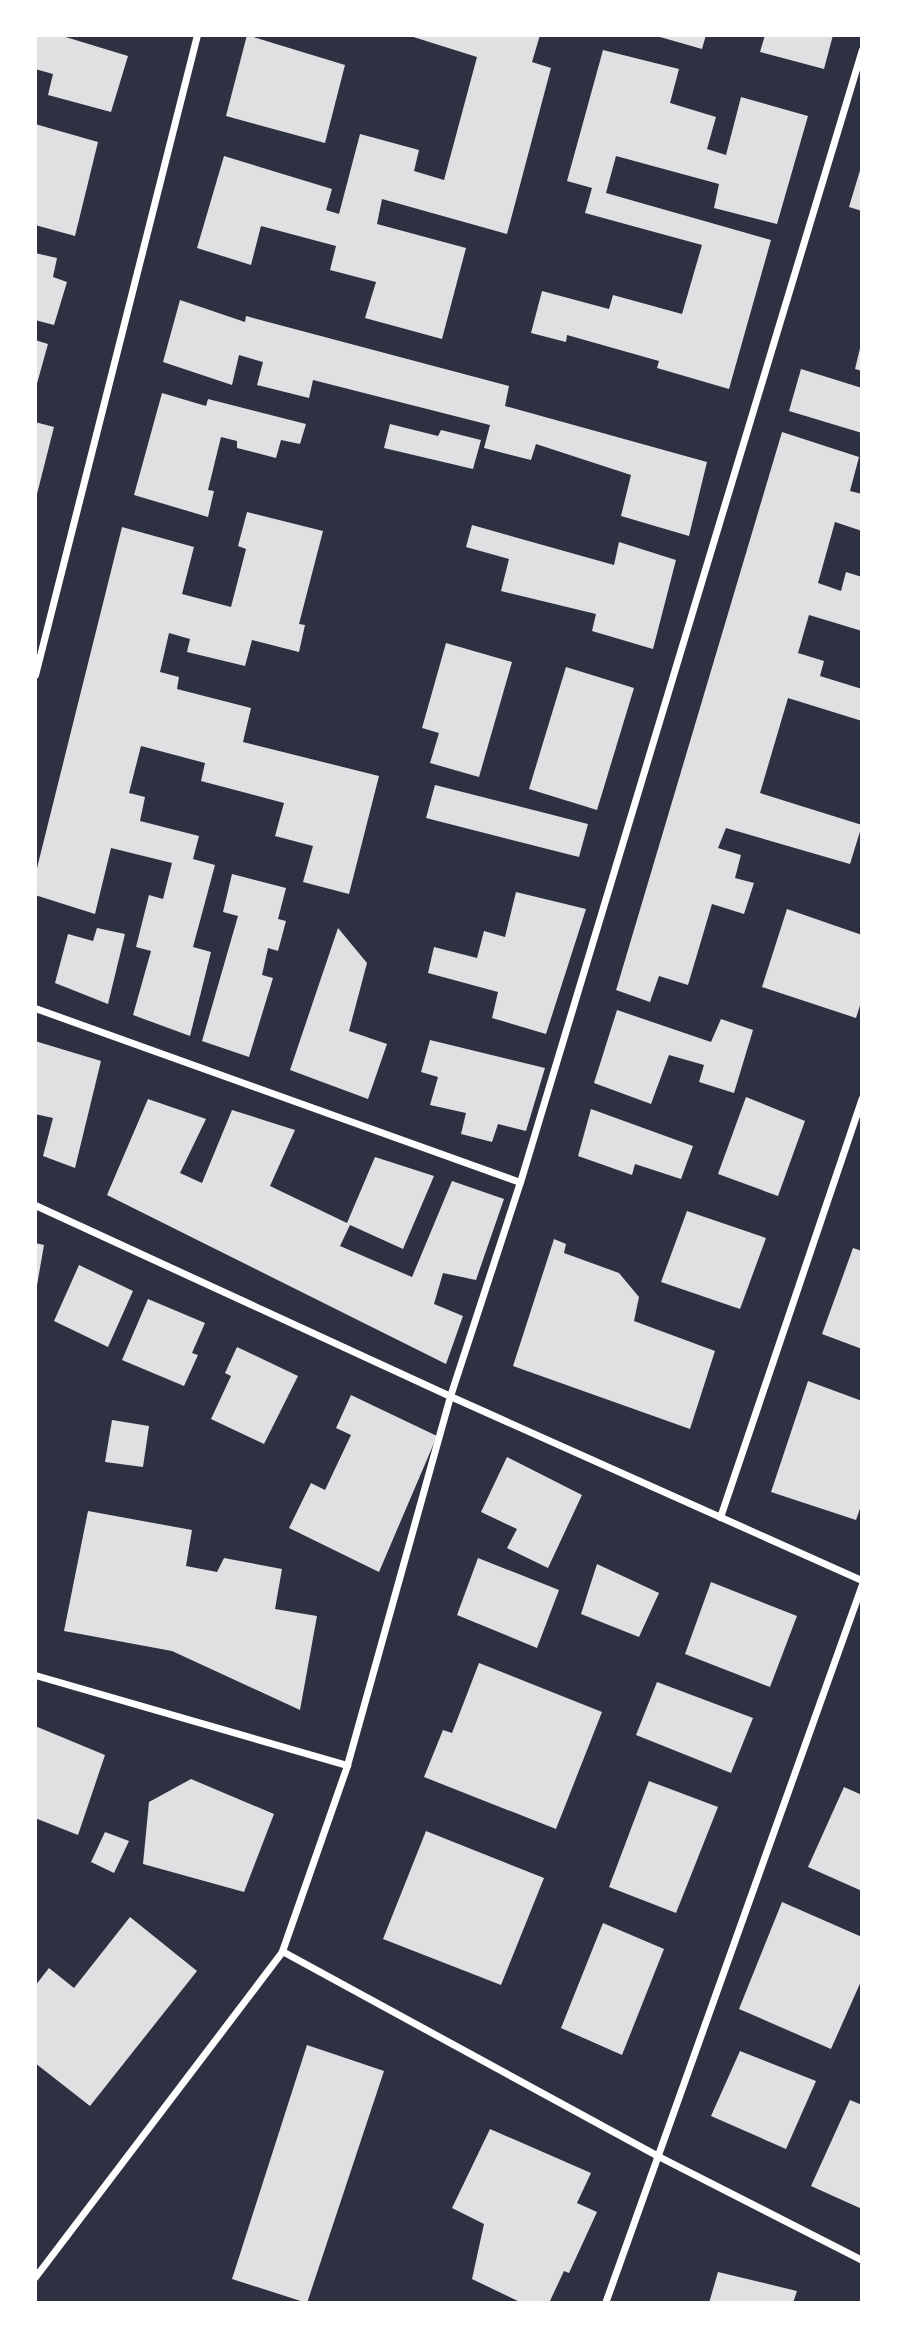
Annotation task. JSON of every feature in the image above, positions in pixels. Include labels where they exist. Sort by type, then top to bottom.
[{"type":"street","points":[[35,675],[197,35]]},
{"type":"street","points":[[35,2277],[282,1951],[347,1765],[450,1396],[520,1182],[862,49]]},
{"type":"street","points":[[35,1008],[520,1182]]},
{"type":"street","points":[[720,1517],[862,1098]]},
{"type":"street","points":[[35,1205],[862,1582],[605,2303]]},
{"type":"street","points":[[35,1675],[347,1765]]},
{"type":"street","points":[[282,1951],[656,2155],[862,2260]]},
{"type":"building","points":[[35,35],[59,35],[128,56],[111,112],[48,95],[53,74],[35,69]]},
{"type":"building","points":[[247,35],[345,65],[325,143],[226,116]]},
{"type":"building","points":[[407,35],[540,35],[532,62],[551,68],[507,234],[382,199],[377,224],[466,248],[442,339],[365,318],[376,282],[330,270],[336,246],[261,226],[251,265],[197,248],[224,156],[332,189],[326,210],[339,214],[360,134],[419,150],[414,171],[444,180],[477,57]]},
{"type":"building","points":[[653,35],[706,35],[702,49]]},
{"type":"building","points":[[765,35],[833,35],[824,69],[760,52]]},
{"type":"building","points":[[603,50],[679,69],[670,103],[716,117],[707,149],[726,155],[741,97],[808,116],[777,224],[714,208],[719,184],[616,156],[606,193],[771,240],[729,389],[657,368],[659,361],[567,335],[566,342],[531,333],[542,291],[609,309],[613,295],[682,314],[702,245],[585,213],[592,188],[567,181]]},
{"type":"building","points":[[35,124],[98,142],[75,236],[35,225]]},
{"type":"building","points":[[862,167],[862,211],[849,207]]},
{"type":"building","points":[[35,253],[57,258],[53,277],[67,282],[54,325],[35,320]]},
{"type":"building","points":[[180,300],[245,322],[246,316],[509,386],[505,406],[707,462],[689,536],[621,516],[631,475],[536,444],[531,460],[484,448],[490,425],[313,380],[309,398],[257,385],[263,362],[239,355],[232,385],[163,362]]},
{"type":"building","points":[[35,340],[48,344],[36,387],[35,387]]},
{"type":"building","points":[[862,344],[862,371],[855,369]]},
{"type":"building","points":[[801,369],[862,388],[862,433],[789,411]]},
{"type":"building","points":[[162,393],[206,406],[208,399],[306,424],[300,444],[281,440],[276,458],[237,448],[237,441],[221,437],[208,490],[214,491],[208,517],[134,495]]},
{"type":"building","points":[[35,422],[54,427],[36,498],[35,497]]},
{"type":"building","points":[[390,424],[438,436],[441,430],[481,440],[473,469],[384,448]]},
{"type":"building","points":[[782,432],[859,457],[850,491],[862,494],[862,531],[835,522],[818,583],[841,591],[846,572],[862,577],[862,631],[809,615],[798,653],[824,661],[820,676],[862,689],[862,721],[788,698],[760,793],[862,825],[850,864],[726,828],[718,848],[741,855],[735,878],[754,883],[744,914],[712,904],[688,985],[659,976],[650,1002],[616,990]]},
{"type":"building","points":[[247,512],[323,531],[299,624],[305,625],[299,652],[252,640],[245,666],[187,652],[190,639],[169,633],[160,672],[179,677],[177,689],[251,708],[243,742],[379,776],[349,894],[303,882],[313,846],[275,836],[284,803],[201,781],[205,763],[141,746],[129,793],[145,797],[140,821],[199,836],[193,859],[215,865],[193,947],[211,952],[190,1036],[133,1015],[151,951],[136,947],[149,895],[163,899],[172,863],[111,848],[95,914],[35,895],[35,876],[122,527],[194,547],[182,594],[231,607],[246,549],[238,546]]},
{"type":"building","points":[[472,525],[614,565],[619,542],[676,560],[653,649],[592,631],[596,614],[501,591],[509,559],[466,547]]},
{"type":"building","points":[[446,643],[512,662],[479,777],[430,763],[439,733],[422,728]]},
{"type":"building","points":[[566,667],[634,688],[597,810],[529,789]]},
{"type":"building","points":[[435,785],[588,824],[579,857],[426,818]]},
{"type":"building","points":[[232,874],[286,888],[278,919],[286,921],[278,951],[268,948],[262,975],[273,978],[249,1057],[202,1041],[238,916],[223,912]]},
{"type":"building","points":[[516,892],[586,909],[546,1034],[492,1018],[498,992],[428,973],[434,947],[477,958],[484,931],[505,937]]},
{"type":"building","points":[[787,909],[862,935],[862,999],[856,1018],[762,987]]},
{"type":"building","points":[[97,928],[125,934],[108,1004],[55,983],[68,934],[93,941]]},
{"type":"building","points":[[338,928],[367,963],[349,1031],[387,1044],[368,1099],[290,1070]]},
{"type":"building","points":[[617,1010],[711,1042],[721,1019],[753,1030],[734,1093],[699,1082],[704,1065],[669,1055],[651,1104],[594,1083]]},
{"type":"building","points":[[430,1040],[545,1068],[526,1131],[498,1124],[492,1142],[461,1134],[466,1113],[430,1105],[438,1077],[421,1072]]},
{"type":"building","points":[[35,1041],[101,1061],[75,1168],[43,1156],[53,1118],[35,1114]]},
{"type":"building","points":[[746,1097],[805,1121],[778,1196],[718,1174]]},
{"type":"building","points":[[148,1099],[206,1119],[180,1173],[202,1183],[232,1110],[295,1130],[270,1186],[347,1223],[375,1157],[434,1176],[403,1249],[350,1225],[340,1246],[412,1277],[452,1181],[504,1199],[476,1280],[443,1273],[434,1304],[463,1316],[446,1364],[107,1195]]},
{"type":"building","points":[[591,1109],[693,1146],[681,1179],[635,1164],[632,1175],[578,1156]]},
{"type":"building","points":[[687,1211],[766,1238],[740,1309],[661,1282]]},
{"type":"building","points":[[554,1239],[566,1244],[564,1253],[619,1273],[639,1297],[634,1321],[715,1351],[690,1429],[513,1366]]},
{"type":"building","points":[[35,1243],[44,1245],[36,1291],[35,1291]]},
{"type":"building","points":[[853,1248],[862,1251],[862,1349],[822,1334]]},
{"type":"building","points":[[79,1265],[133,1291],[108,1347],[54,1321]]},
{"type":"building","points":[[148,1299],[205,1323],[192,1353],[198,1355],[184,1386],[122,1360]]},
{"type":"building","points":[[237,1347],[298,1376],[264,1444],[211,1419],[231,1376],[225,1373]]},
{"type":"building","points":[[808,1381],[862,1401],[862,1503],[856,1520],[771,1492]]},
{"type":"building","points":[[351,1395],[437,1436],[379,1572],[289,1528],[311,1483],[325,1490],[351,1435],[336,1428]]},
{"type":"building","points":[[112,1420],[149,1426],[143,1467],[105,1462]]},
{"type":"building","points":[[507,1457],[582,1495],[548,1568],[507,1548],[517,1529],[481,1512]]},
{"type":"building","points":[[88,1511],[192,1530],[186,1566],[217,1572],[224,1558],[282,1569],[275,1609],[317,1616],[300,1710],[172,1651],[64,1631]]},
{"type":"building","points":[[478,1558],[559,1590],[537,1648],[457,1615]]},
{"type":"building","points":[[597,1564],[659,1593],[639,1637],[581,1614]]},
{"type":"building","points":[[711,1582],[797,1616],[770,1687],[685,1654]]},
{"type":"building","points":[[479,1663],[602,1712],[556,1829],[424,1777],[443,1730],[452,1733]]},
{"type":"building","points":[[657,1682],[753,1718],[731,1773],[636,1735]]},
{"type":"building","points":[[35,1726],[105,1755],[78,1835],[35,1818]]},
{"type":"building","points":[[191,1779],[274,1814],[244,1892],[143,1864],[149,1802]]},
{"type":"building","points":[[649,1781],[718,1807],[676,1913],[609,1887]]},
{"type":"building","points":[[844,1787],[862,1795],[862,1891],[808,1867]]},
{"type":"building","points":[[426,1831],[544,1878],[501,1985],[383,1939]]},
{"type":"building","points":[[105,1832],[129,1841],[114,1873],[91,1862]]},
{"type":"building","points":[[782,1902],[862,1937],[862,1979],[831,2049],[739,2009]]},
{"type":"building","points":[[130,1917],[197,1971],[90,2106],[35,2063],[35,1986],[49,1968],[74,1988]]},
{"type":"building","points":[[603,1923],[664,1949],[622,2055],[561,2028]]},
{"type":"building","points":[[307,2045],[384,2071],[307,2303],[232,2279]]},
{"type":"building","points":[[740,2051],[816,2081],[786,2149],[711,2116]]},
{"type":"building","points":[[850,2100],[862,2105],[862,2209],[811,2186]]},
{"type":"building","points":[[490,2129],[591,2173],[577,2203],[597,2212],[569,2273],[564,2271],[549,2303],[522,2303],[472,2279],[484,2224],[452,2208]]},
{"type":"building","points":[[718,2272],[797,2291],[793,2303],[709,2303]]}]
